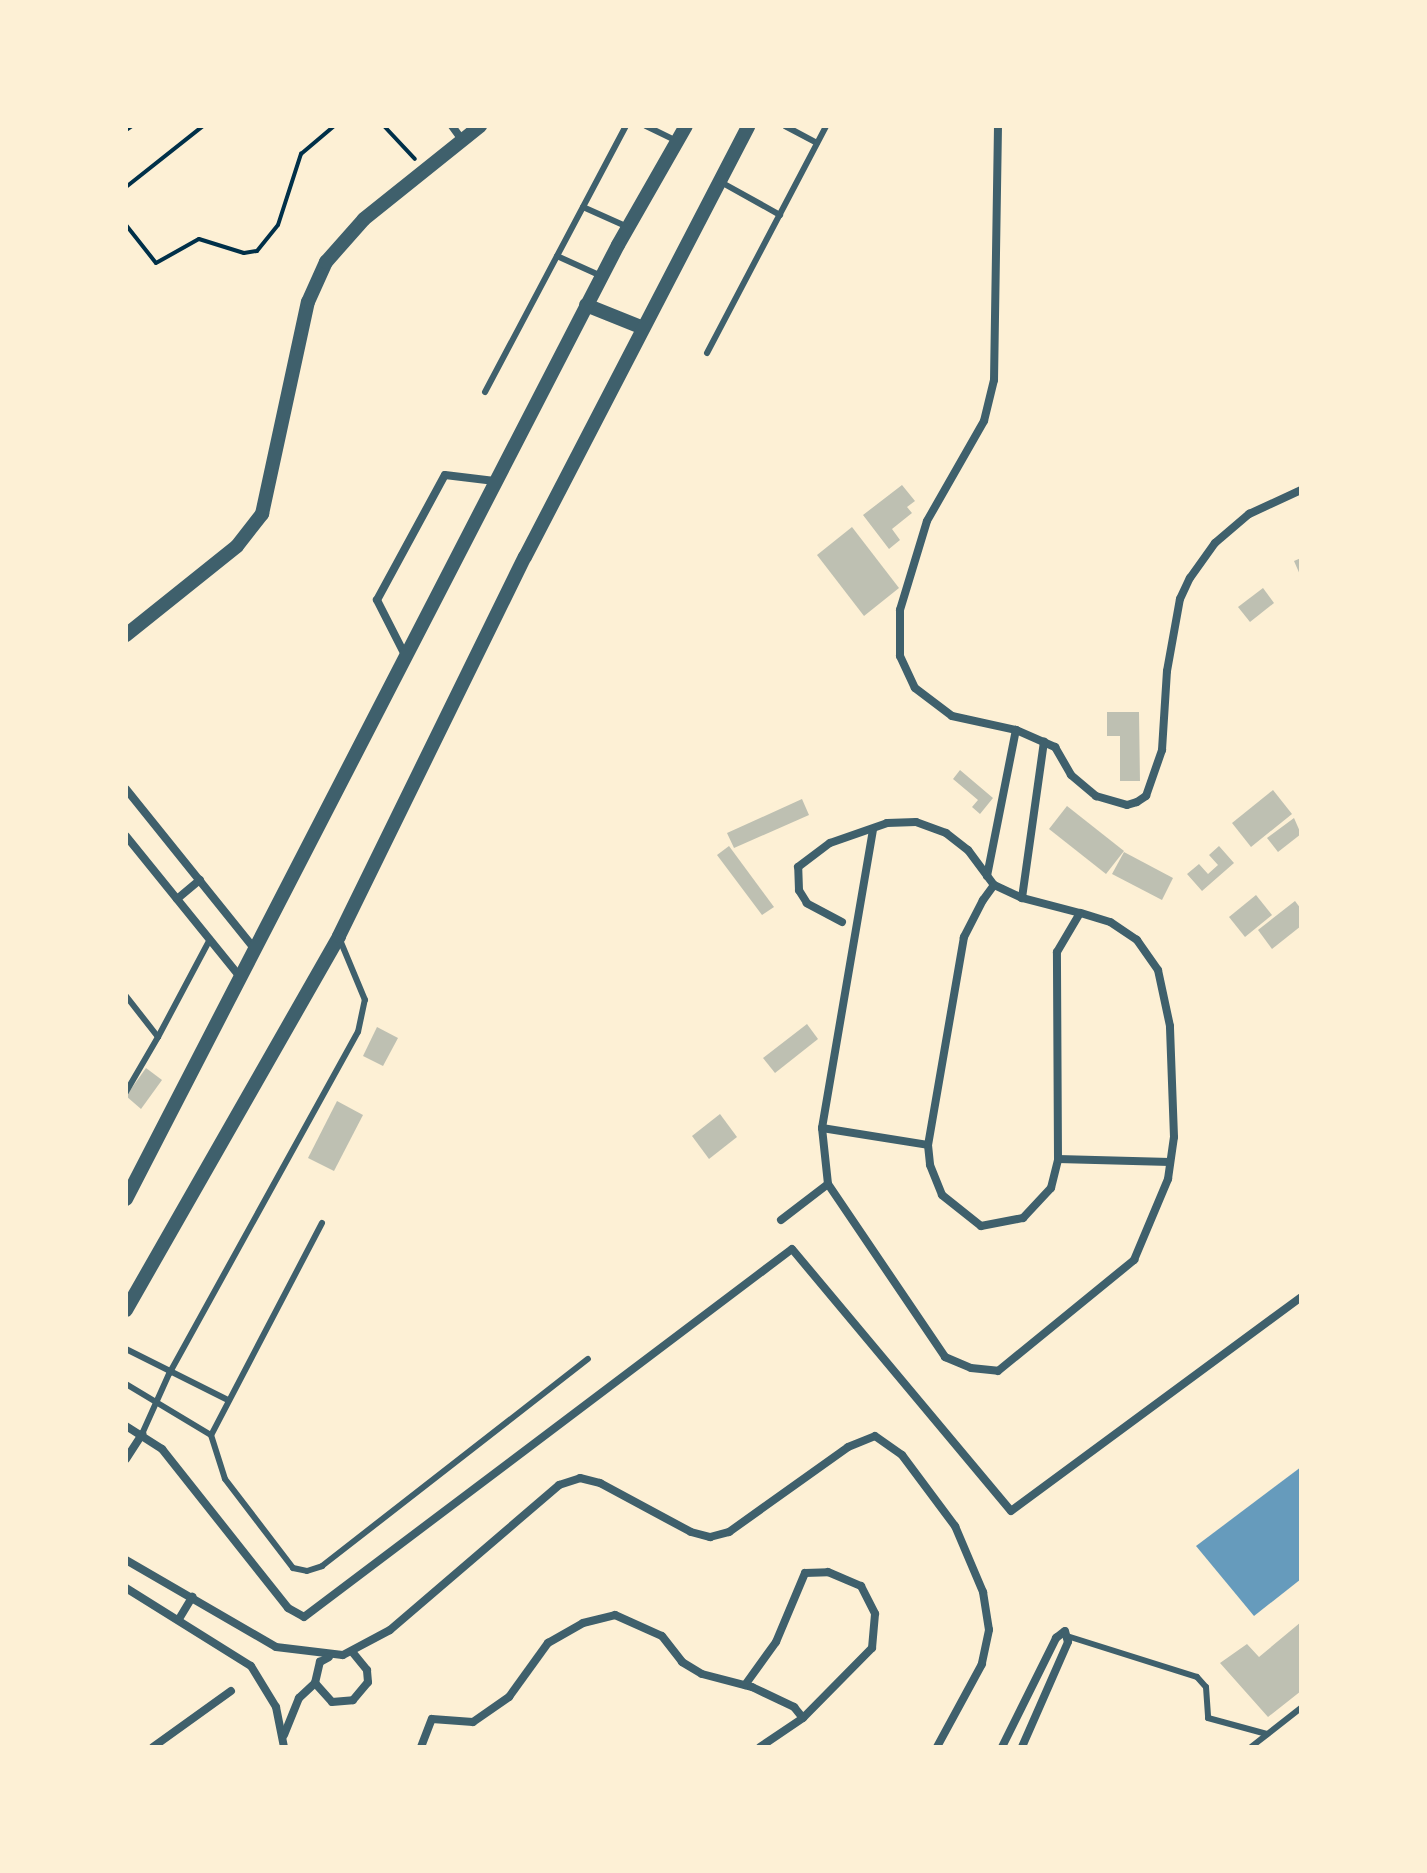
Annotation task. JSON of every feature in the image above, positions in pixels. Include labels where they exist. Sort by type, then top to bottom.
[{"type":"street","points":[[452,126],[462,140]]},
{"type":"street","points":[[126,635],[237,546],[262,514],[317,279],[341,243],[424,169],[480,126]]},
{"type":"street","points":[[126,1199],[601,276],[686,126]]},
{"type":"street","points":[[126,1310],[339,936],[641,327],[748,126]]},
{"type":"street","points":[[998,126],[990,401],[984,421],[927,521],[900,610],[898,636],[904,671],[936,709],[1016,730],[1055,747],[1081,786],[1096,796],[1127,805],[1146,796],[1162,750],[1167,671],[1190,578],[1215,543],[1249,514],[1301,490]]},
{"type":"street","points":[[586,305],[641,327]]},
{"type":"street","points":[[405,655],[377,600],[445,475],[495,481]]},
{"type":"street","points":[[987,876],[1016,730]]},
{"type":"street","points":[[1022,898],[1044,742]]},
{"type":"street","points":[[128,795],[254,948]]},
{"type":"street","points":[[842,922],[807,903],[799,890],[798,867],[830,843],[873,829],[902,821],[946,833],[968,850],[994,885],[1022,898],[1123,928],[1149,954],[1163,982],[1174,1089],[1170,1162],[1157,1215],[1134,1260],[998,1371],[945,1357],[828,1184],[822,1128],[873,829]]},
{"type":"street","points":[[126,836],[241,978]]},
{"type":"street","points":[[177,899],[200,880]]},
{"type":"street","points":[[994,885],[969,920],[964,937],[928,1145],[942,1195],[981,1226],[1012,1224],[1037,1207],[1051,1188],[1058,1159],[1057,952],[1080,913]]},
{"type":"street","points":[[822,1128],[928,1145]]},
{"type":"street","points":[[1058,1159],[1170,1162]]},
{"type":"street","points":[[781,1220],[828,1184]]},
{"type":"street","points":[[126,1426],[162,1449],[288,1608],[304,1617],[792,1249],[1011,1511],[1301,1297]]},
{"type":"street","points":[[126,1459],[142,1434]]},
{"type":"street","points":[[126,1575],[129,1562],[276,1647],[332,1656],[353,1653],[426,1602],[532,1503],[559,1485],[580,1478],[600,1483],[691,1532],[710,1537],[729,1532],[848,1447],[875,1436],[902,1455],[955,1526],[983,1592],[989,1630],[982,1664],[937,1747]]},
{"type":"street","points":[[745,1685],[776,1642],[805,1573],[828,1572],[861,1586],[875,1614],[872,1648],[803,1718],[760,1747]]},
{"type":"street","points":[[126,1588],[251,1666],[276,1707],[283,1743]]},
{"type":"street","points":[[179,1619],[192,1597]]},
{"type":"street","points":[[421,1747],[432,1719],[473,1722],[509,1697],[548,1643],[583,1623],[615,1615],[662,1636],[682,1662],[702,1674],[745,1685],[794,1707],[803,1718]]},
{"type":"street","points":[[1002,1747],[1056,1638],[1065,1631],[1067,1636],[1022,1747]]},
{"type":"street","points":[[315,1683],[332,1702],[353,1700],[368,1682],[367,1670],[353,1653]]},
{"type":"street","points":[[283,1743],[299,1698],[315,1683],[320,1662],[332,1656]]},
{"type":"street","points":[[153,1747],[231,1691]]},
{"type":"lane","points":[[485,392],[626,126]]},
{"type":"lane","points":[[646,126],[677,141]]},
{"type":"lane","points":[[785,126],[817,143]]},
{"type":"lane","points":[[707,353],[826,126]]},
{"type":"lane","points":[[719,181],[780,215]]},
{"type":"lane","points":[[583,207],[628,227]]},
{"type":"lane","points":[[557,256],[601,276]]},
{"type":"lane","points":[[142,1434],[169,1374],[358,1032],[365,1000],[339,936]]},
{"type":"lane","points":[[126,1092],[210,939]]},
{"type":"lane","points":[[126,996],[158,1037]]},
{"type":"lane","points":[[211,1435],[322,1223]]},
{"type":"lane","points":[[126,1349],[169,1374],[228,1400]]},
{"type":"lane","points":[[126,1384],[157,1399],[211,1435],[225,1479],[287,1562],[307,1571],[322,1566],[588,1359]]},
{"type":"lane","points":[[1067,1636],[1197,1677],[1206,1687],[1208,1718],[1267,1734]]},
{"type":"lane","points":[[1251,1747],[1301,1708]]},
{"type":"path","points":[[126,130],[132,126]]},
{"type":"path","points":[[126,187],[203,126]]},
{"type":"path","points":[[126,225],[156,263],[199,239],[244,253],[257,251],[278,225],[301,154],[334,126]]},
{"type":"path","points":[[383,126],[424,169]]},
{"type":"water","points":[[1301,1467],[1301,1579],[1254,1616],[1196,1546]]},
{"type":"building","points":[[902,485],[915,501],[907,507],[912,513],[892,529],[900,540],[889,549],[863,515]]},
{"type":"building","points":[[852,527],[899,588],[864,616],[817,555]]},
{"type":"building","points":[[1301,558],[1301,577],[1294,561]]},
{"type":"building","points":[[1263,588],[1274,603],[1250,622],[1238,607]]},
{"type":"building","points":[[1107,712],[1139,712],[1140,781],[1120,781],[1120,736],[1107,736]]},
{"type":"building","points":[[960,770],[993,798],[980,814],[972,807],[978,800],[953,779]]},
{"type":"building","points":[[1273,790],[1292,814],[1251,847],[1232,823]]},
{"type":"building","points":[[802,799],[809,815],[734,848],[727,833]]},
{"type":"building","points":[[1067,806],[1124,851],[1106,874],[1049,829]]},
{"type":"building","points":[[1294,818],[1301,834],[1278,852],[1267,838]]},
{"type":"building","points":[[729,846],[774,907],[762,915],[717,855]]},
{"type":"building","points":[[1219,846],[1234,863],[1202,891],[1187,874],[1199,864],[1208,874],[1218,865],[1209,855]]},
{"type":"building","points":[[1124,852],[1173,878],[1162,900],[1112,874]]},
{"type":"building","points":[[1256,895],[1272,915],[1245,937],[1229,917]]},
{"type":"building","points":[[1295,901],[1301,909],[1301,926],[1272,949],[1258,930]]},
{"type":"building","points":[[807,1024],[818,1039],[775,1073],[763,1058]]},
{"type":"building","points":[[377,1027],[398,1038],[383,1066],[363,1056]]},
{"type":"building","points":[[146,1068],[162,1080],[141,1109],[126,1096]]},
{"type":"building","points":[[337,1101],[363,1115],[334,1171],[308,1158]]},
{"type":"building","points":[[720,1114],[737,1137],[709,1159],[692,1136]]},
{"type":"building","points":[[1301,1622],[1301,1691],[1268,1717],[1220,1663],[1247,1644],[1259,1657]]}]
